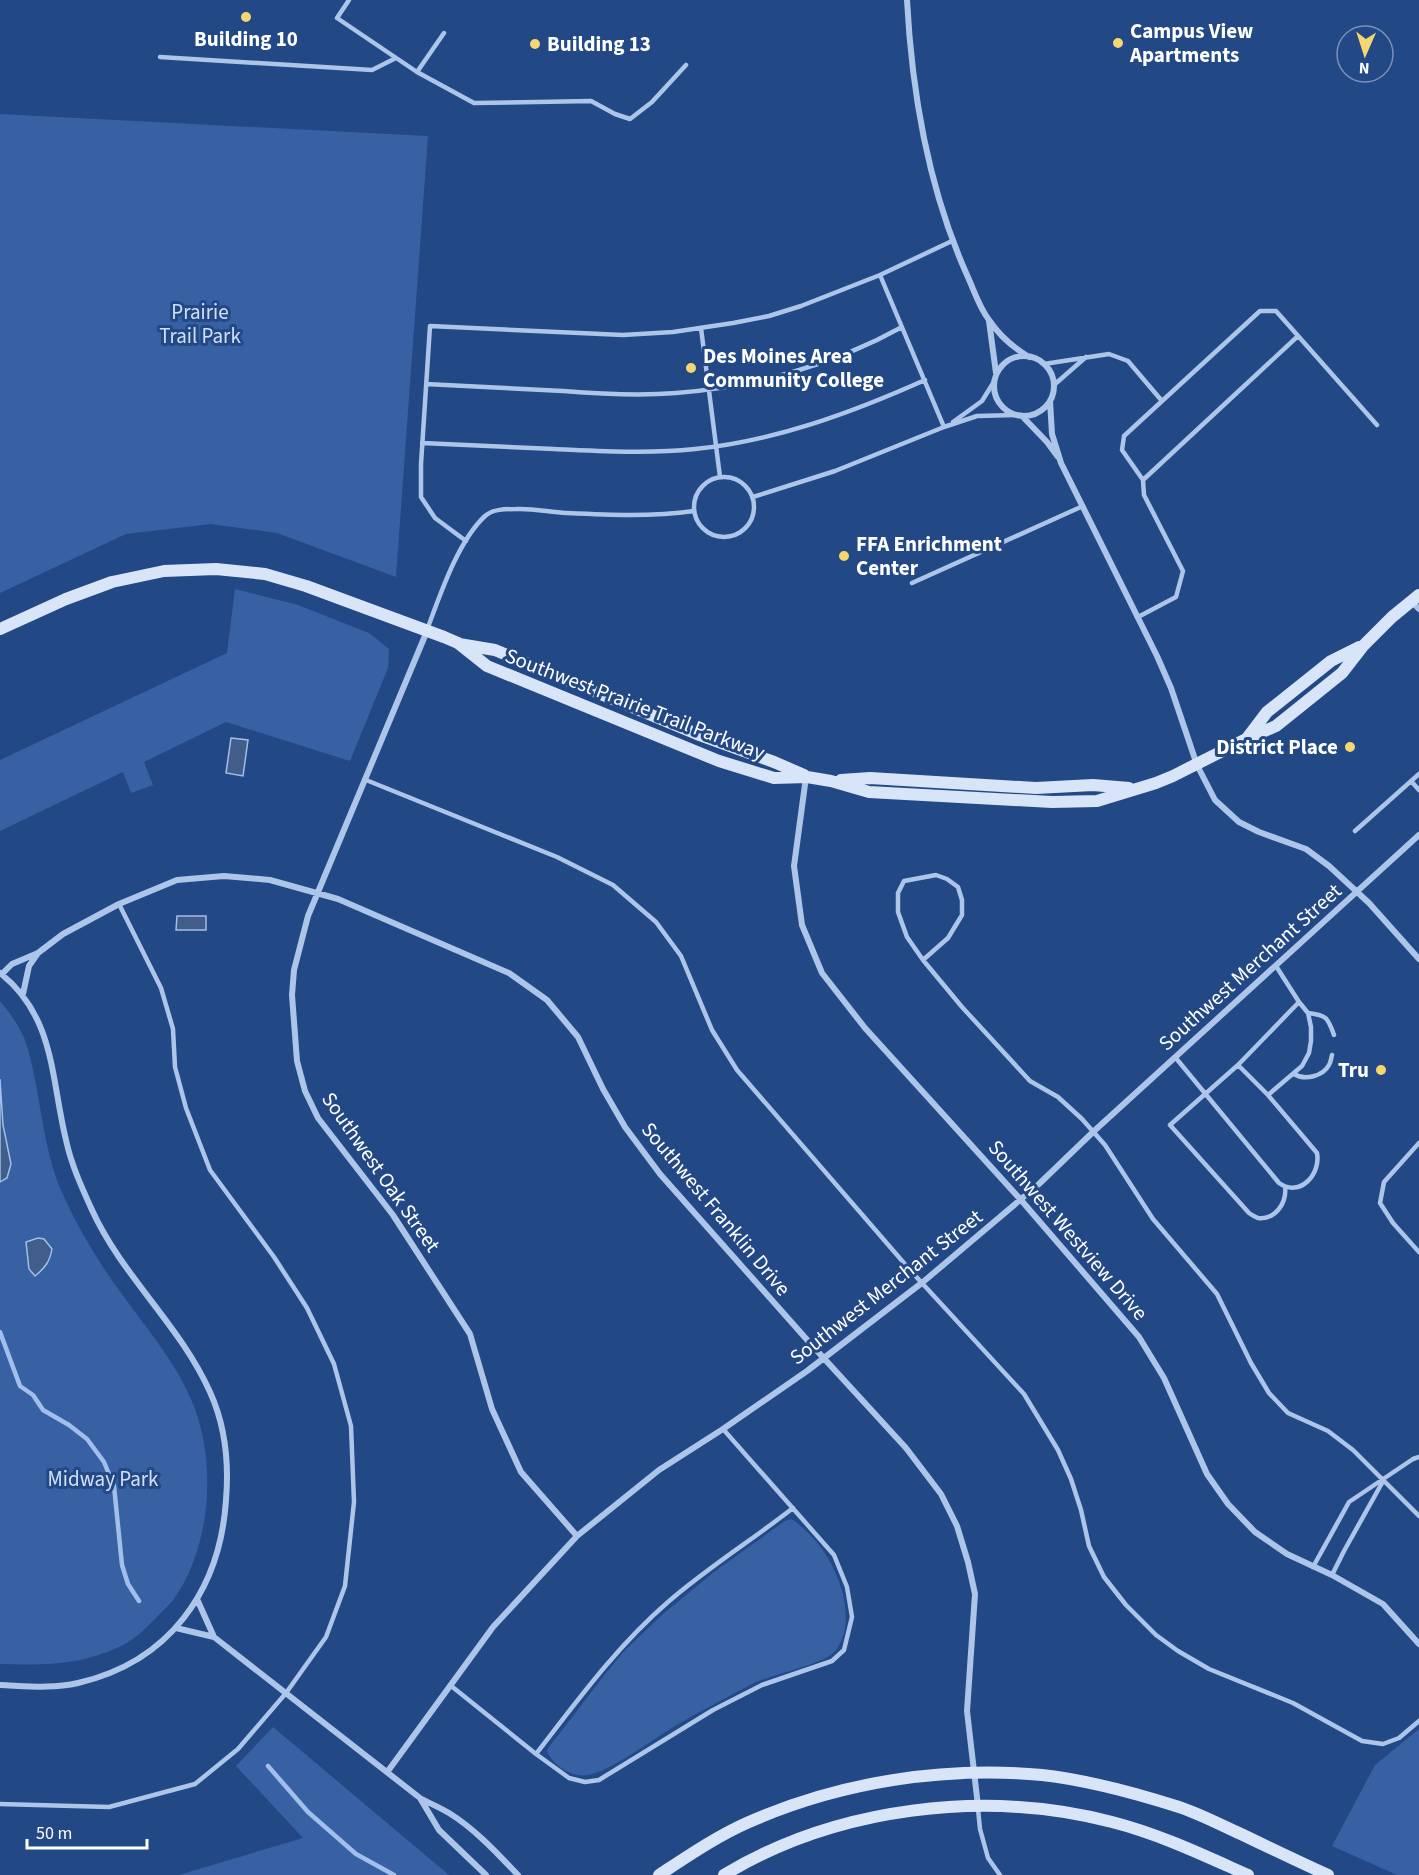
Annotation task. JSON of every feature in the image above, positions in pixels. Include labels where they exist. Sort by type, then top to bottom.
[{"type":"street","points":[[907,0],[913,77],[929,164],[952,241],[989,321],[996,378],[995,393],[1000,404],[1019,415],[1047,442],[1061,463],[1171,688],[1197,765],[1215,800],[1239,822],[1306,849],[1329,866],[1357,891],[1419,959]]},
{"type":"street","points":[[989,321],[1017,350],[1044,364],[1049,370],[1054,385],[1046,407],[1039,412],[1019,415]]},
{"type":"street","points":[[996,378],[1000,369],[1010,360],[1029,357]]},
{"type":"street","points":[[1050,400],[1052,434],[1061,463]]},
{"type":"street","name":"Southwest Prairie Trail Parkway","points":[[0,629],[66,599],[112,582],[164,571],[216,569],[265,574],[306,586],[458,643],[495,650],[807,777]]},
{"type":"street","name":"Southwest Prairie Trail Parkway","points":[[458,643],[487,666],[719,761],[774,778],[807,777],[869,792],[1052,802],[1097,801],[1156,783],[1276,726],[1342,673],[1363,646],[1392,617],[1416,602]]},
{"type":"street","name":"Southwest Oak Street","points":[[427,630],[366,780],[317,892],[300,942],[292,995],[297,1061],[305,1091],[318,1118],[393,1215],[470,1334],[492,1409],[521,1472],[577,1536]]},
{"type":"street","name":"Southwest Westview Drive","points":[[807,777],[794,866],[802,925],[822,974],[866,1028],[1021,1200],[1139,1337],[1164,1378],[1207,1473],[1228,1504],[1255,1532],[1287,1554],[1332,1575],[1383,1604],[1419,1644]]},
{"type":"street","name":"Southwest Merchant Street","points":[[388,1771],[493,1627],[577,1536],[659,1470],[723,1429],[824,1358],[923,1282],[1021,1200],[1419,836]]},
{"type":"street","name":"Southwest Franklin Drive","points":[[1,973],[12,964],[38,953],[63,934],[119,904],[177,880],[224,876],[270,880],[317,892],[349,904],[509,973],[547,1000],[578,1036],[603,1089],[625,1127],[660,1174],[906,1448],[941,1494],[957,1526],[975,1594],[967,1711],[978,1806]]},
{"type":"street","name":"Southwest Franklin Drive","points":[[23,994],[29,966],[38,953]]},
{"type":"street","points":[[0,1685],[46,1688],[78,1684],[146,1655],[176,1628],[189,1613],[215,1565],[225,1520],[226,1465],[224,1438],[210,1392],[178,1336],[124,1265],[92,1211],[66,1144],[49,1051],[40,1022],[23,994],[1,973]]},
{"type":"street","points":[[197,1599],[214,1637]]},
{"type":"street","points":[[176,1628],[214,1637],[420,1798],[469,1828],[518,1875]]},
{"type":"street","points":[[658,1875],[711,1841],[786,1807],[871,1784],[950,1774],[1042,1775],[1100,1785],[1180,1808],[1328,1875]]},
{"type":"street","points":[[420,1798],[439,1830],[486,1875]]},
{"type":"street","points":[[724,1875],[748,1860],[785,1843],[834,1827],[876,1816],[978,1806],[1052,1810],[1112,1821],[1164,1838],[1248,1875]]},
{"type":"lane","points":[[349,0],[337,18],[417,72],[474,103],[591,101],[630,119],[652,102],[686,65]]},
{"type":"lane","points":[[417,72],[444,33]]},
{"type":"lane","points":[[160,57],[372,70],[396,58]]},
{"type":"lane","points":[[466,541],[435,518],[421,497],[429,326],[624,335],[733,324],[769,316],[810,302],[880,275],[952,241]]},
{"type":"lane","points":[[880,275],[944,427]]},
{"type":"lane","points":[[1138,617],[1176,597],[1183,571],[1144,495],[1143,480],[1122,450],[1124,436],[1260,310],[1276,311],[1377,424]]},
{"type":"lane","points":[[426,384],[636,395],[709,389],[753,382],[811,366],[871,343],[902,327]]},
{"type":"lane","points":[[701,328],[720,477]]},
{"type":"lane","points":[[1143,480],[1298,336]]},
{"type":"lane","points":[[1044,364],[1109,354],[1128,361],[1162,401]]},
{"type":"lane","points":[[1054,385],[1086,357]]},
{"type":"lane","points":[[944,427],[982,401],[996,378]]},
{"type":"lane","points":[[422,443],[610,452],[695,449],[807,426],[850,412],[925,380]]},
{"type":"lane","points":[[753,497],[835,471],[977,416],[1019,415]]},
{"type":"lane","points":[[720,477],[736,479],[749,489],[753,497],[753,518],[744,530],[732,537],[717,537],[699,525],[694,511],[694,502],[703,485],[711,480],[720,477]]},
{"type":"lane","points":[[912,583],[1083,506]]},
{"type":"lane","points":[[427,630],[447,576],[466,541],[486,515],[494,511],[519,509],[583,514],[665,515],[694,511]]},
{"type":"lane","points":[[1355,831],[1419,774]]},
{"type":"lane","points":[[366,780],[566,862],[613,885],[656,922],[681,956],[712,1030],[737,1070],[1024,1394],[1058,1450],[1074,1490],[1089,1546],[1104,1577],[1126,1605],[1156,1635],[1209,1669],[1293,1703],[1362,1741],[1383,1744],[1399,1738],[1419,1721]]},
{"type":"lane","points":[[1411,781],[1419,790]]},
{"type":"lane","points":[[923,960],[948,938],[962,915],[962,900],[958,887],[936,875],[904,881],[898,893],[898,912],[907,937],[923,960],[962,1007],[1030,1081],[1058,1097],[1083,1119],[1124,1174],[1153,1219],[1217,1294],[1269,1393],[1288,1413],[1328,1431],[1353,1450],[1419,1516]]},
{"type":"lane","points":[[0,1804],[109,1807],[195,1784],[238,1749],[286,1693],[326,1636],[345,1586],[354,1502],[351,1426],[334,1364],[307,1308],[274,1257],[210,1170],[186,1108],[176,1067],[173,1029],[161,988],[119,904]]},
{"type":"lane","points":[[1268,1095],[1302,1066],[1309,1053],[1311,1027],[1308,1013],[1276,966]]},
{"type":"lane","points":[[1285,1187],[1286,1196],[1277,1211],[1258,1218],[1249,1213],[1170,1125],[1238,1065],[1299,1002]]},
{"type":"lane","points":[[1308,1013],[1322,1014],[1329,1021],[1334,1035]]},
{"type":"lane","points":[[1294,1074],[1300,1078],[1311,1077],[1322,1072],[1329,1065],[1332,1055]]},
{"type":"lane","points":[[1175,1057],[1279,1183],[1285,1187],[1294,1188],[1303,1185],[1311,1180],[1314,1174],[1318,1160],[1317,1153],[1268,1095],[1238,1065]]},
{"type":"lane","points":[[1419,1143],[1384,1182],[1380,1203],[1393,1223],[1419,1252]]},
{"type":"lane","points":[[450,1685],[569,1778],[585,1782],[599,1780],[713,1710],[762,1685],[832,1661],[844,1650],[852,1617],[847,1587],[834,1556],[723,1429]]},
{"type":"lane","points":[[1312,1567],[1349,1502],[1419,1457]]},
{"type":"lane","points":[[1332,1575],[1384,1480]]},
{"type":"lane","points":[[536,1754],[592,1681],[668,1602],[793,1508]]},
{"type":"lane","points":[[978,1806],[980,1829],[988,1858],[1000,1875]]},
{"type":"green space","name":"Prairie Trail Park","points":[[0,114],[428,136],[396,577],[277,533],[211,524],[126,534],[0,593]]},
{"type":"green space","points":[[235,589],[298,605],[369,633],[389,649],[388,668],[350,761],[226,722],[144,762],[153,785],[131,793],[123,772],[0,831],[0,760],[227,653]]},
{"type":"green space","name":"Midway Park","points":[[0,1001],[15,1021],[26,1043],[46,1140],[56,1178],[64,1197],[101,1263],[180,1377],[201,1427],[205,1452],[207,1478],[203,1530],[186,1578],[174,1599],[143,1631],[124,1644],[89,1658],[61,1663],[0,1664]]},
{"type":"green space","points":[[791,1519],[805,1530],[823,1550],[837,1577],[846,1615],[842,1639],[836,1650],[810,1665],[752,1684],[684,1720],[597,1773],[576,1775],[564,1770],[554,1762],[547,1751],[549,1747],[626,1649],[663,1614],[714,1572]]},
{"type":"green space","points":[[273,1727],[449,1875],[179,1875],[303,1838],[236,1766]]},
{"type":"green space","points":[[1419,1729],[1419,1875],[1397,1875],[1332,1846],[1375,1765]]},
{"type":"shaded area","points":[[231,738],[248,740],[243,776],[226,773]]},
{"type":"shaded area","points":[[177,916],[206,916],[206,930],[176,930]]},
{"type":"shaded area","points":[[0,1079],[3,1125],[11,1164],[7,1178],[0,1182]]},
{"type":"shaded area","points":[[38,1238],[44,1239],[52,1249],[46,1264],[35,1276],[29,1269],[26,1242]]},
{"type":"waterway","points":[[0,1332],[20,1386],[33,1395],[43,1410],[87,1439],[104,1462],[114,1486],[122,1565],[128,1584],[139,1601]]},
{"type":"waterway","points":[[268,1766],[308,1812],[356,1854],[394,1875]]},
{"type":"place","name":"Building 10","points":[[246,17]]},
{"type":"place","name":"Campus View Apartments","points":[[1118,43]]},
{"type":"place","name":"Building 13","points":[[535,44]]},
{"type":"place","name":"Des Moines Area Community College","points":[[691,368]]},
{"type":"place","name":"FFA Enrichment Center","points":[[844,556]]},
{"type":"place","name":"District Place","points":[[1350,747]]},
{"type":"place","name":"Tru","points":[[1381,1070]]}]
